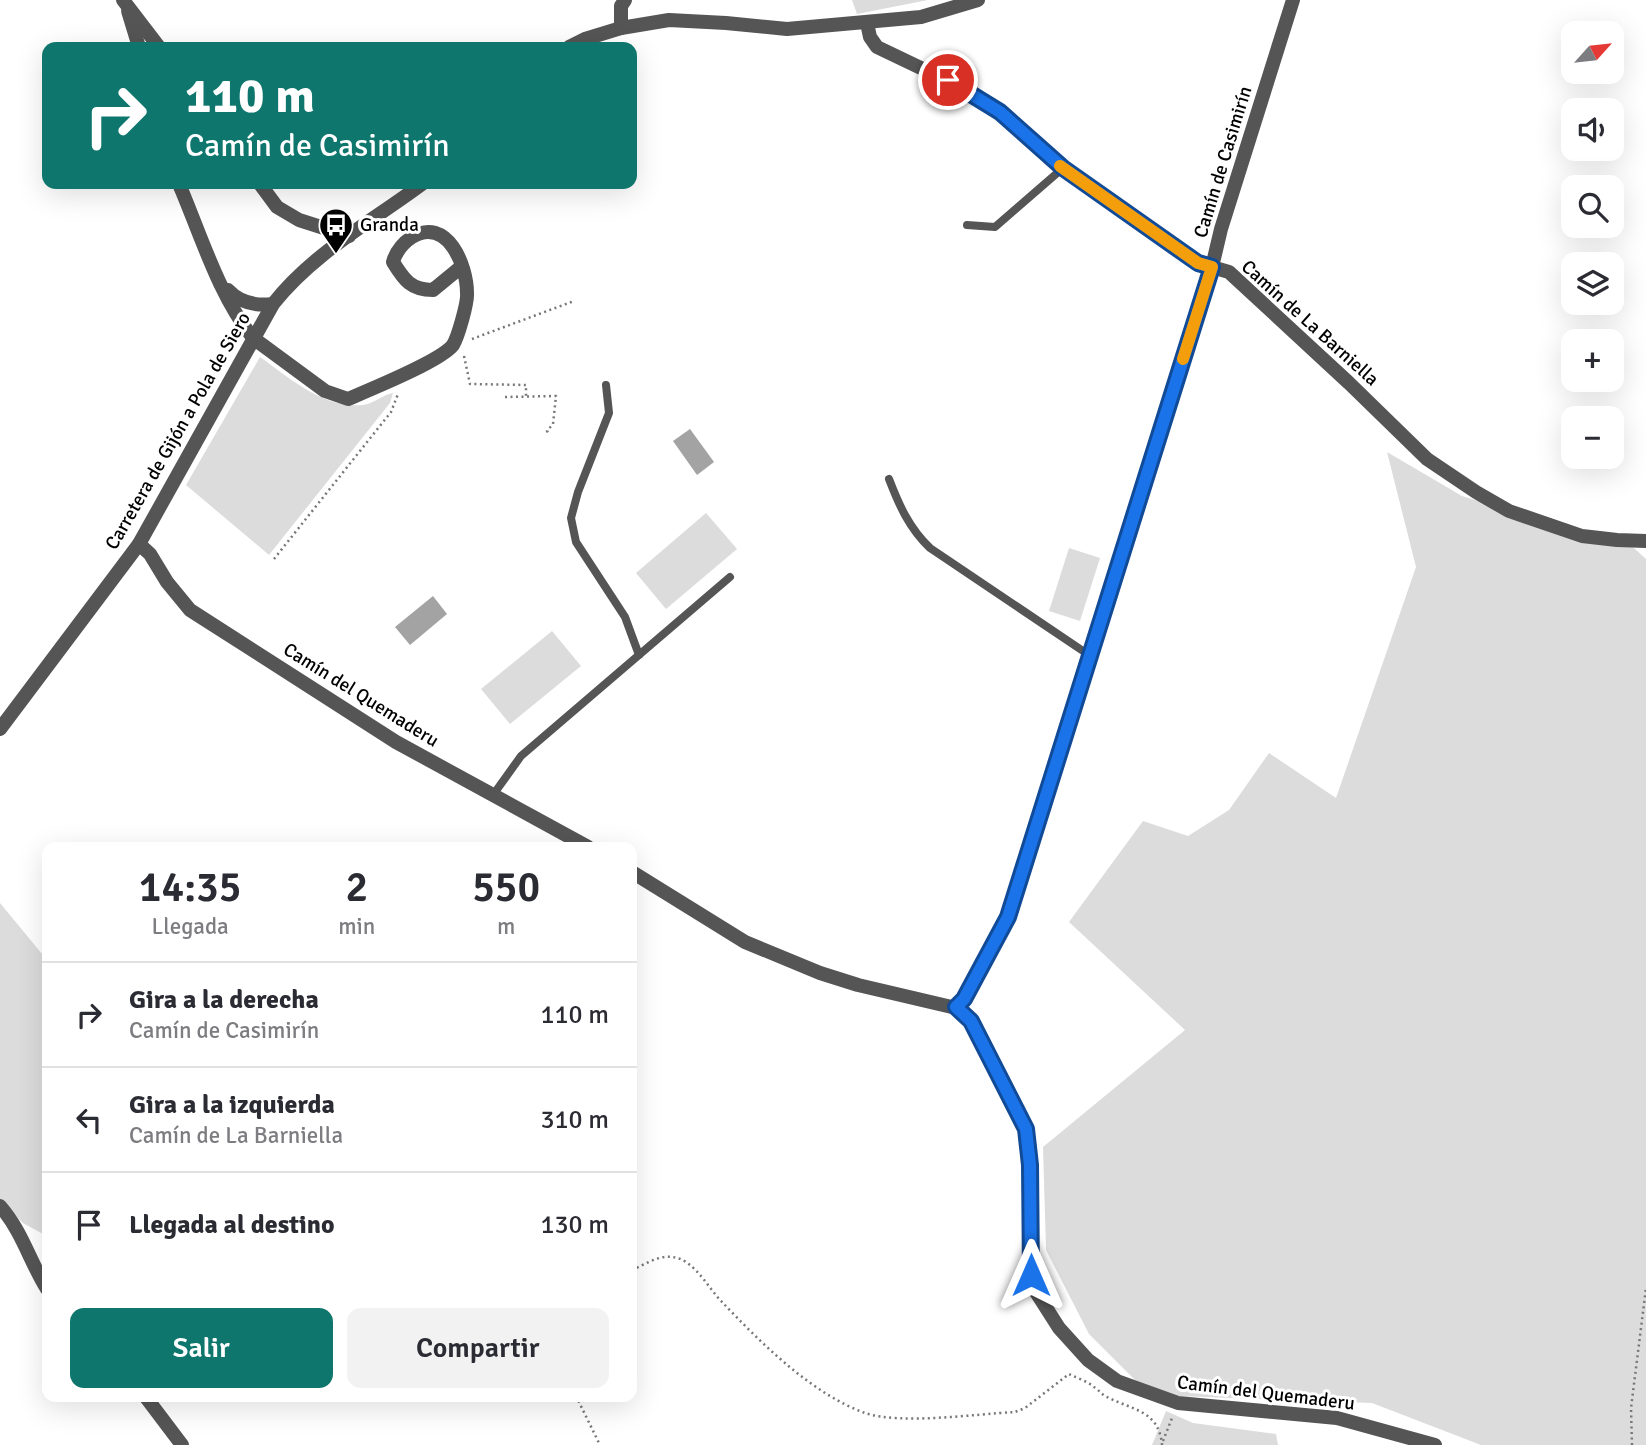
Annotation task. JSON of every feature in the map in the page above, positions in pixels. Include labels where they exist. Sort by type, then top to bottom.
[{"type":"street","points":[[621,28],[621,6],[625,0]]},
{"type":"street","points":[[579,42],[621,28],[670,20],[787,29],[921,17],[978,0]]},
{"type":"street","name":"Camín de Casimirín","points":[[956,1007],[964,999],[1008,917],[1293,0]]},
{"type":"street","points":[[126,1],[137,42]]},
{"type":"street","points":[[126,1],[155,42]]},
{"type":"street","name":"Camín de La Barniella","points":[[867,23],[870,37],[877,47],[971,92],[1000,112],[1063,168],[1198,263],[1229,272],[1427,458],[1476,492],[1509,510],[1582,536],[1646,541]]},
{"type":"street","points":[[181,189],[220,281],[253,338],[325,391],[348,399],[399,377],[456,345],[468,294],[461,267],[453,245],[446,236],[427,232],[408,239],[401,247],[393,262],[403,279],[413,288],[433,290],[461,267]]},
{"type":"street","points":[[264,189],[277,207],[299,220],[349,236]]},
{"type":"street","name":"Carretera de Gijón a Pola de Siero","points":[[0,729],[139,544],[273,304],[290,283],[328,251],[415,189]]},
{"type":"street","points":[[325,229],[328,251]]},
{"type":"street","points":[[220,281],[235,297],[258,306],[273,304]]},
{"type":"street","name":"Camín del Quemaderu","points":[[139,544],[150,554],[167,582],[190,610],[396,742],[579,842]]},
{"type":"street","points":[[637,875],[745,942],[820,973],[858,985],[956,1007]]},
{"type":"street","name":"Camín del Quemaderu","points":[[956,1007],[971,1021],[1026,1129],[1030,1165],[1031,1275],[1036,1292],[1059,1328],[1088,1360],[1117,1381],[1178,1403],[1337,1418],[1435,1445]]},
{"type":"street","points":[[0,1206],[14,1222],[42,1281]]},
{"type":"street","points":[[150,1402],[182,1445]]},
{"type":"lane","points":[[967,225],[995,227],[1063,168]]},
{"type":"lane","points":[[606,385],[609,413],[578,492],[571,518],[576,542],[625,617],[639,655]]},
{"type":"lane","points":[[889,479],[901,510],[917,536],[930,548],[1089,655]]},
{"type":"lane","points":[[493,795],[522,756],[730,577]]},
{"type":"path","points":[[526,396],[526,385],[470,384],[456,345],[574,301]]},
{"type":"path","points":[[274,559],[391,412],[400,389],[399,377]]},
{"type":"path","points":[[505,397],[556,396],[553,425],[547,430],[549,434]]},
{"type":"path","points":[[637,1268],[667,1256],[688,1263],[722,1303],[766,1346],[813,1385],[845,1405],[869,1414],[904,1418],[1015,1412],[1025,1408],[1069,1374],[1092,1385],[1105,1396],[1150,1417],[1160,1432],[1162,1445]]},
{"type":"path","points":[[1632,1445],[1631,1408],[1646,1288]]},
{"type":"path","points":[[579,1402],[600,1445]]},
{"type":"path","points":[[1162,1445],[1178,1403]]},
{"type":"shaded area","points":[[852,0],[928,0],[857,14]]},
{"type":"shaded area","points":[[260,357],[308,390],[334,402],[363,405],[393,393],[390,403],[269,555],[186,485]]},
{"type":"shaded area","points":[[690,429],[714,462],[697,475],[673,441]]},
{"type":"shaded area","points":[[1387,452],[1462,496],[1634,548],[1646,559],[1646,1445],[1481,1445],[1372,1403],[1150,1395],[1089,1334],[1046,1250],[1043,1147],[1185,1030],[1069,922],[1143,821],[1188,836],[1229,810],[1269,753],[1336,798],[1416,567]]},
{"type":"shaded area","points":[[706,513],[737,549],[666,609],[636,573]]},
{"type":"shaded area","points":[[1069,548],[1100,558],[1080,621],[1049,611]]},
{"type":"shaded area","points":[[433,596],[447,614],[410,645],[395,627]]},
{"type":"shaded area","points":[[552,631],[581,666],[510,724],[481,689]]},
{"type":"shaded area","points":[[0,903],[42,954],[42,1233],[23,1223],[0,1200]]},
{"type":"shaded area","points":[[1166,1411],[1193,1423],[1276,1434],[1278,1445],[1152,1445]]},
{"type":"slow traffic","points":[[1060,166],[1198,263],[1212,267],[1183,359]]},
{"type":"place","name":"Granda","points":[[336,255]]},
{"type":"route","points":[[948,80],[1000,112],[1063,168],[1198,263],[1212,267],[1008,917],[964,999],[956,1007],[971,1021],[1026,1129],[1030,1165],[1031,1275]]}]
